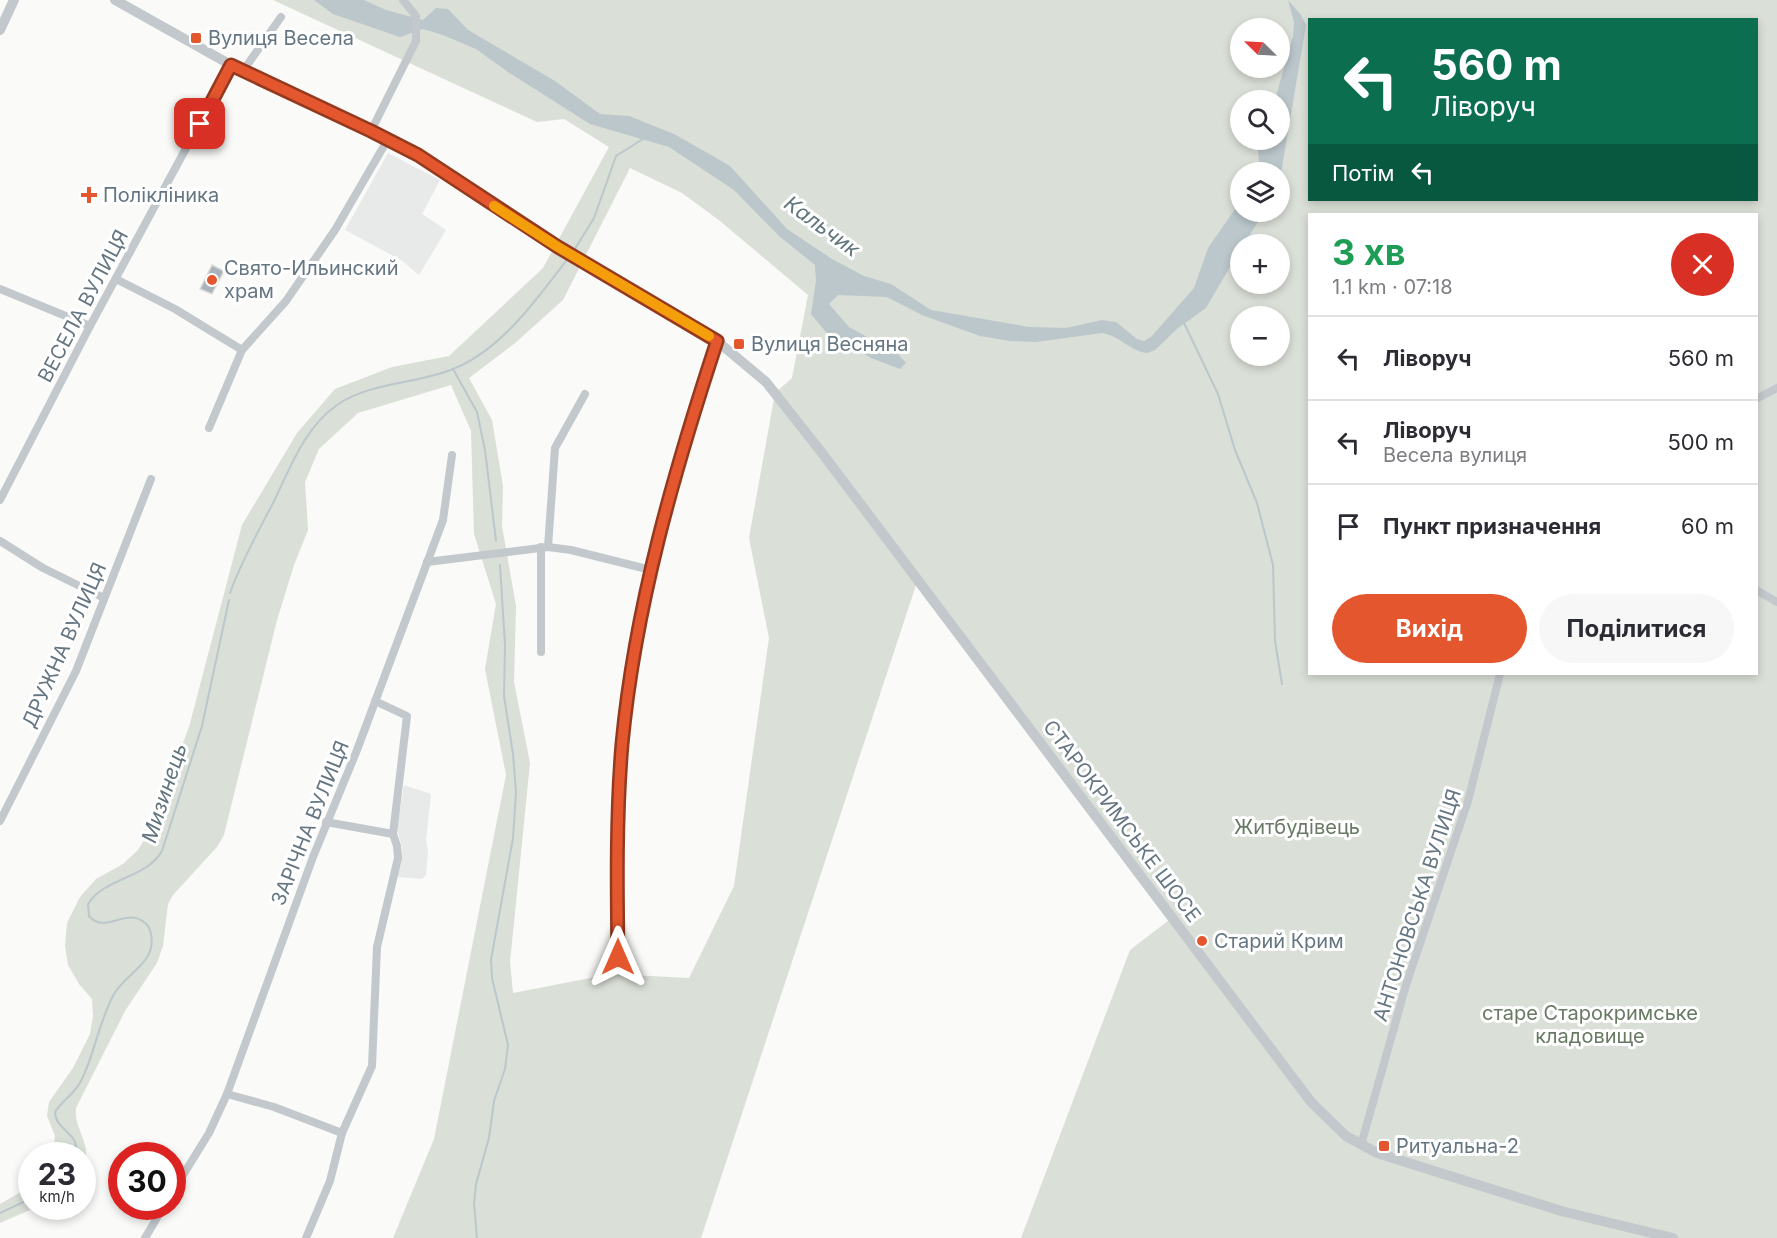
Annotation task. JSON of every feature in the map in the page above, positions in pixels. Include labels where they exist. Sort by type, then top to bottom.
[{"type":"street","points":[[0,30],[14,0]]},
{"type":"street","name":"СТАРОКРИМСЬКЕ ШОСЕ","points":[[115,0],[231,65],[388,139],[437,167],[558,247],[717,341],[749,366],[775,393],[1311,1102],[1331,1124],[1361,1146],[1470,1184],[1561,1211],[1674,1238]]},
{"type":"street","points":[[371,131],[416,41],[416,16],[403,0]]},
{"type":"street","points":[[243,71],[281,16]]},
{"type":"street","name":"ВЕСЕЛА ВУЛИЦЯ","points":[[0,500],[90,326],[231,65]]},
{"type":"street","points":[[209,428],[242,350],[277,314],[335,230],[388,139]]},
{"type":"street","points":[[116,279],[175,309],[242,350]]},
{"type":"street","points":[[0,289],[90,326]]},
{"type":"street","points":[[618,957],[617,832],[622,743],[634,657],[651,570],[681,450],[717,341]]},
{"type":"street","points":[[1758,398],[1777,388]]},
{"type":"street","points":[[541,652],[544,547],[555,448],[585,393]]},
{"type":"street","name":"ЗАРІЧНА ВУЛИЦЯ","points":[[186,1170],[209,1133],[227,1094],[326,822],[375,701],[443,520],[452,455]]},
{"type":"street","name":"ДРУЖНА ВУЛИЦЯ","points":[[1,815],[76,671],[151,479]]},
{"type":"street","points":[[0,541],[43,568],[104,598]]},
{"type":"street","points":[[427,562],[544,547],[571,550],[651,570]]},
{"type":"street","points":[[1758,591],[1777,602]]},
{"type":"street","name":"АНТОНОВСЬКА ВУЛИЦЯ","points":[[1361,1146],[1406,985],[1468,801],[1500,675]]},
{"type":"street","points":[[306,1238],[330,1181],[342,1133],[372,1066],[377,948],[398,858],[393,834],[406,716],[375,701]]},
{"type":"street","points":[[326,822],[393,834]]},
{"type":"street","points":[[227,1094],[274,1107],[342,1133]]},
{"type":"street","points":[[145,1238],[156,1220]]},
{"type":"shaded area","points":[[314,0],[364,0],[386,10],[423,20],[436,8],[448,9],[468,30],[555,81],[600,114],[629,116],[674,134],[730,166],[787,229],[832,259],[864,276],[891,284],[931,310],[1029,327],[1066,328],[1102,320],[1116,322],[1137,339],[1144,341],[1151,337],[1194,288],[1208,248],[1230,216],[1230,222],[1258,222],[1250,234],[1230,234],[1230,267],[1206,308],[1178,328],[1155,350],[1147,353],[1102,333],[1036,342],[980,336],[922,315],[887,297],[838,295],[829,304],[849,327],[898,354],[906,363],[900,369],[871,358],[826,332],[811,314],[816,281],[815,265],[779,236],[734,190],[669,147],[590,124],[476,49],[443,35],[423,29],[400,37],[333,14]]},
{"type":"shaded area","points":[[1288,0],[1306,25],[1290,120],[1290,90],[1278,90],[1281,78],[1290,78],[1290,47],[1294,22]]},
{"type":"shaded area","points":[[1285,150],[1283,162],[1259,162],[1258,151]]},
{"type":"shaded area","points":[[388,153],[440,180],[422,214],[446,230],[419,275],[401,260],[345,230]]},
{"type":"shaded area","points":[[404,785],[431,794],[426,840],[428,851],[426,875],[422,879],[397,877],[402,848],[397,829]]},
{"type":"green space","points":[[273,0],[1777,0],[1777,1238],[1021,1238],[1130,950],[1173,917],[917,582],[701,1238],[393,1238],[434,1139],[506,775],[485,669],[496,604],[474,534],[471,431],[451,385],[358,413],[319,449],[305,482],[308,530],[294,565],[277,620],[224,835],[217,847],[173,895],[168,904],[163,946],[157,963],[125,1011],[76,1108],[77,1123],[84,1142],[54,1142],[55,1136],[47,1116],[49,1102],[73,1068],[90,1034],[93,1016],[92,999],[79,984],[68,965],[65,946],[67,923],[80,897],[96,879],[123,864],[138,850],[150,830],[189,727],[242,525],[297,433],[335,389],[392,367],[449,356],[543,268],[609,147],[564,119],[537,122]],"holes":[[[630,168],[682,193],[720,221],[808,295],[792,378],[775,393],[749,538],[769,638],[734,886],[689,978],[611,974],[513,993],[510,962],[530,763],[514,682],[516,606],[502,526],[503,486],[492,420],[469,378],[514,344],[563,300]]]},
{"type":"green space","points":[[18,1194],[18,1215],[0,1223],[0,1204]]},
{"type":"building","name":"Свято-Ильинский храм","points":[[212,265],[224,271],[212,294],[200,289]]},
{"type":"waterway","name":"Мизинець","points":[[573,252],[594,218],[616,156],[646,137]]},
{"type":"waterway","name":"Мизинець","points":[[230,593],[244,559],[299,450],[325,414],[350,397],[379,387],[439,374],[471,360],[488,349],[518,320],[569,257]]},
{"type":"waterway","points":[[1184,323],[1218,394],[1235,450],[1257,503],[1273,565],[1275,641],[1282,684]]},
{"type":"waterway","points":[[453,369],[477,412],[485,450],[496,541]]},
{"type":"waterway","points":[[477,1238],[474,1203],[476,1184],[489,1138],[494,1101],[505,1069],[508,1045],[492,978],[491,960],[513,838],[516,792],[504,696],[505,645],[500,565]]},
{"type":"waterway","name":"Мизинець","points":[[75,1142],[59,1124],[55,1112],[81,1081],[104,1015],[114,994],[145,960],[152,944],[150,930],[144,922],[130,917],[102,923],[95,921],[89,916],[88,904],[104,888],[146,867],[162,851],[202,726],[229,600]]},
{"type":"waterway","name":"Мизинець","points":[[0,1213],[18,1205]]},
{"type":"slow traffic","points":[[494,206],[558,247],[709,336]]},
{"type":"place","name":"Вулиця Весела","points":[[196,38]]},
{"type":"place","name":"Полікліника","points":[[89,195]]},
{"type":"place","name":"Свято-Ильинский храм","points":[[212,280]]},
{"type":"place","name":"Вулиця Весняна","points":[[739,344]]},
{"type":"place","name":"Старий Крим","points":[[1202,941]]},
{"type":"place","name":"Ритуальна-2","points":[[1384,1146]]},
{"type":"route","points":[[200,124],[231,65],[418,155],[558,247],[717,341],[681,450],[651,570],[634,657],[622,743],[617,832],[618,957]]},
{"type":"water label","name":"Кальчик","points":[[822,226]]},
{"type":"park label","name":"Житбудівець","points":[[1297,827]]},
{"type":"park label","name":"старе Старокримське кладовище","points":[[1590,1024]]}]
